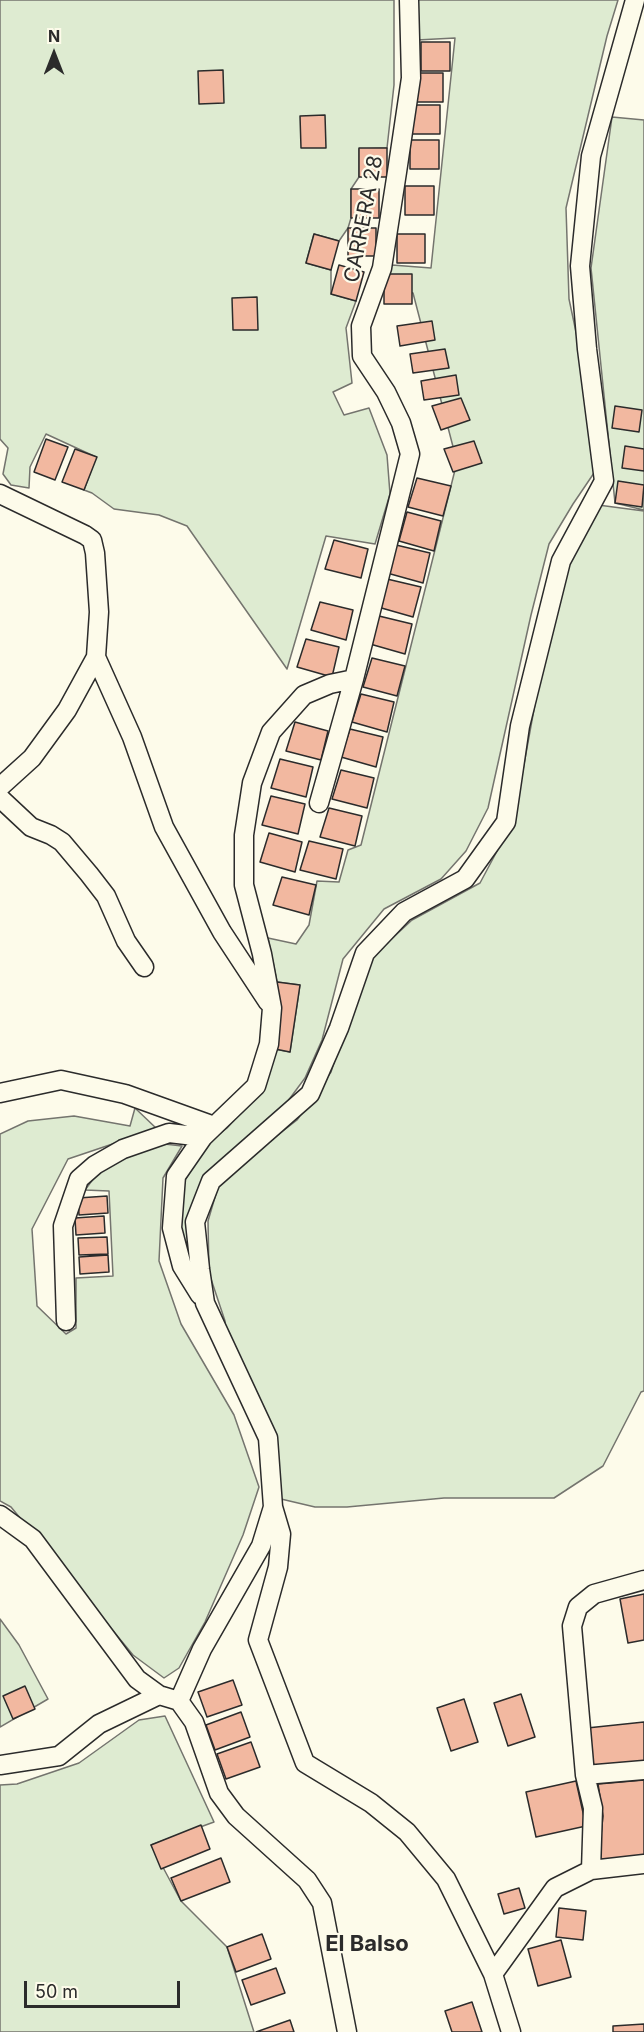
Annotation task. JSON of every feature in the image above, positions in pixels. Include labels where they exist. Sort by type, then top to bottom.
[{"type":"street","name":"CARRERA 28","points":[[319,803],[354,679],[410,454],[401,423],[386,392],[362,356],[361,326],[382,268],[398,172],[411,78],[409,0]]},
{"type":"street","points":[[205,1304],[195,1222],[211,1181],[310,1094],[339,1028],[365,952],[404,912],[465,879],[506,822],[520,726],[561,561],[604,482],[587,349],[580,266],[591,156],[635,0]]},
{"type":"street","points":[[0,494],[92,540],[99,612],[96,657],[67,710],[32,758],[0,787]]},
{"type":"street","points":[[96,657],[132,737],[164,827],[222,932],[272,1008]]},
{"type":"street","points":[[354,679],[330,684],[303,696],[271,732],[252,783],[244,835],[244,885],[262,954],[272,1008],[269,1044],[256,1086],[209,1132],[176,1176],[172,1228],[182,1266],[205,1304],[268,1438],[273,1507],[281,1534],[278,1567],[258,1640],[305,1763],[371,1803],[407,1832],[446,1879],[493,1974],[511,2032]]},
{"type":"street","points":[[0,798],[31,827],[62,842],[106,896],[126,941],[144,967]]},
{"type":"street","points":[[0,1094],[61,1080],[124,1094],[209,1132]]},
{"type":"street","points":[[66,1321],[63,1226],[79,1179],[94,1165],[123,1149],[170,1134],[209,1132]]},
{"type":"street","points":[[180,1701],[202,1648],[261,1546],[273,1507]]},
{"type":"street","points":[[0,1515],[33,1539],[137,1679],[159,1695],[180,1701],[194,1722],[219,1793],[237,1816],[307,1880],[322,1903],[347,2032]]},
{"type":"street","points":[[591,1870],[593,1808],[585,1775],[572,1626],[578,1607],[594,1594],[644,1580]]},
{"type":"street","points":[[0,1765],[59,1756],[99,1724],[159,1695]]},
{"type":"street","points":[[585,1775],[644,1770]]},
{"type":"street","points":[[493,1974],[555,1888],[591,1870],[644,1864]]},
{"type":"green space","points":[[0,0],[394,0],[394,85],[387,148],[359,149],[359,177],[351,189],[351,218],[348,228],[339,241],[314,234],[306,263],[331,270],[331,294],[356,301],[346,328],[352,383],[333,392],[344,415],[369,408],[387,455],[390,494],[375,544],[326,536],[287,669],[187,526],[159,515],[114,509],[84,490],[96,457],[46,434],[30,467],[29,488],[11,485],[3,474],[8,448],[0,439]]},
{"type":"green space","points":[[415,0],[618,0],[607,36],[566,208],[569,299],[583,365],[594,473],[549,544],[488,808],[466,851],[441,879],[384,909],[343,959],[322,1040],[305,1078],[279,1113],[199,1186],[190,1225],[192,1287],[178,1245],[183,1183],[202,1147],[227,1128],[262,1089],[275,1049],[290,1052],[300,985],[277,982],[268,938],[296,944],[309,925],[317,881],[339,882],[348,850],[361,845],[457,462],[413,293],[383,288],[392,265],[431,268],[455,38],[417,40]]},
{"type":"green space","points":[[612,117],[644,120],[644,510],[615,503],[591,268]]},
{"type":"green space","points":[[598,505],[644,511],[644,1391],[641,1392],[603,1466],[554,1498],[444,1498],[347,1507],[315,1507],[281,1499],[227,1345],[225,1321],[209,1273],[208,1221],[220,1180],[297,1120],[331,1072],[362,973],[374,955],[412,920],[480,883],[504,838],[516,808],[539,682],[571,558]]},
{"type":"green space","points":[[135,1108],[157,1129],[68,1159],[32,1229],[37,1306],[66,1334],[76,1328],[76,1278],[113,1276],[109,1191],[85,1190],[99,1171],[156,1143],[182,1146],[163,1178],[159,1261],[181,1324],[234,1415],[259,1487],[243,1535],[205,1622],[179,1668],[164,1678],[133,1655],[11,1507],[0,1501],[0,1134],[28,1121],[74,1116],[130,1126]]},
{"type":"green space","points":[[0,1619],[19,1645],[48,1699],[0,1727]]},
{"type":"green space","points":[[165,1716],[214,1822],[151,1845],[181,1901],[227,1947],[254,2032],[0,2032],[0,1785],[17,1784],[79,1763],[139,1720]]},
{"type":"building","points":[[421,42],[450,42],[450,71],[421,71]]},
{"type":"building","points":[[223,70],[224,103],[199,104],[198,71]]},
{"type":"building","points":[[415,73],[443,73],[443,102],[415,102]]},
{"type":"building","points":[[412,105],[440,105],[440,134],[412,134]]},
{"type":"building","points":[[325,115],[326,148],[301,148],[300,116]]},
{"type":"building","points":[[410,140],[439,140],[439,169],[410,169]]},
{"type":"building","points":[[359,148],[387,148],[387,177],[359,177]]},
{"type":"building","points":[[405,186],[434,186],[434,215],[405,215]]},
{"type":"building","points":[[351,189],[379,189],[379,218],[351,218]]},
{"type":"building","points":[[348,228],[376,228],[376,256],[348,256]]},
{"type":"building","points":[[314,234],[339,241],[331,270],[306,263]]},
{"type":"building","points":[[397,234],[425,234],[425,263],[397,263]]},
{"type":"building","points":[[339,265],[364,272],[356,301],[331,294]]},
{"type":"building","points":[[384,274],[412,274],[412,304],[384,304]]},
{"type":"building","points":[[257,297],[258,330],[233,330],[232,298]]},
{"type":"building","points":[[432,321],[435,340],[400,346],[397,326]]},
{"type":"building","points":[[445,349],[449,368],[413,373],[410,354]]},
{"type":"building","points":[[456,375],[459,395],[424,400],[421,381]]},
{"type":"building","points":[[461,398],[470,420],[441,430],[432,406]]},
{"type":"building","points":[[615,406],[642,410],[639,432],[612,428]]},
{"type":"building","points":[[46,439],[68,447],[55,480],[34,472]]},
{"type":"building","points":[[474,441],[482,463],[453,472],[444,449]]},
{"type":"building","points":[[625,446],[644,449],[644,471],[622,468]]},
{"type":"building","points":[[75,449],[97,457],[84,490],[62,482]]},
{"type":"building","points":[[417,478],[451,486],[443,516],[408,507]]},
{"type":"building","points":[[618,481],[644,485],[642,507],[615,503]]},
{"type":"building","points":[[407,512],[441,521],[434,551],[399,541]]},
{"type":"building","points":[[334,540],[368,549],[361,578],[325,569]]},
{"type":"building","points":[[396,545],[430,553],[423,583],[387,573]]},
{"type":"building","points":[[387,579],[421,587],[413,617],[378,607]]},
{"type":"building","points":[[320,602],[353,610],[346,640],[311,630]]},
{"type":"building","points":[[379,616],[412,624],[405,654],[370,644]]},
{"type":"building","points":[[306,639],[339,647],[332,677],[297,667]]},
{"type":"building","points":[[372,658],[405,666],[397,696],[363,687]]},
{"type":"building","points":[[361,694],[394,702],[387,732],[352,722]]},
{"type":"building","points":[[295,722],[328,731],[321,760],[286,751]]},
{"type":"building","points":[[350,729],[383,737],[376,767],[341,757]]},
{"type":"building","points":[[280,759],[313,767],[306,797],[271,788]]},
{"type":"building","points":[[341,770],[374,778],[367,808],[332,799]]},
{"type":"building","points":[[271,796],[305,804],[298,834],[262,825]]},
{"type":"building","points":[[329,808],[362,816],[355,846],[320,837]]},
{"type":"building","points":[[269,833],[302,842],[295,872],[260,862]]},
{"type":"building","points":[[309,841],[343,849],[336,879],[300,870]]},
{"type":"building","points":[[282,877],[316,885],[309,915],[273,905]]},
{"type":"building","points":[[277,982],[300,985],[290,1052],[275,1049],[279,1009]]},
{"type":"building","points":[[107,1196],[108,1213],[79,1215],[78,1198]]},
{"type":"building","points":[[104,1216],[105,1233],[76,1235],[75,1218]]},
{"type":"building","points":[[107,1237],[108,1254],[79,1255],[78,1238]]},
{"type":"building","points":[[108,1255],[109,1272],[80,1274],[79,1257]]},
{"type":"building","points":[[644,1594],[644,1640],[628,1643],[620,1599]]},
{"type":"building","points":[[233,1680],[242,1705],[207,1717],[198,1692]]},
{"type":"building","points":[[25,1686],[35,1709],[13,1719],[3,1696]]},
{"type":"building","points":[[521,1694],[535,1737],[508,1746],[494,1703]]},
{"type":"building","points":[[464,1699],[478,1742],[451,1751],[437,1708]]},
{"type":"building","points":[[241,1712],[250,1737],[215,1750],[206,1725]]},
{"type":"building","points":[[644,1722],[644,1763],[592,1768],[587,1728]]},
{"type":"building","points":[[251,1742],[260,1767],[226,1779],[217,1754]]},
{"type":"building","points":[[644,1780],[644,1860],[598,1864],[603,1816],[598,1784]]},
{"type":"building","points":[[576,1781],[586,1826],[536,1837],[526,1792]]},
{"type":"building","points":[[201,1825],[210,1849],[161,1869],[151,1845]]},
{"type":"building","points":[[221,1858],[230,1882],[181,1901],[171,1878]]},
{"type":"building","points":[[519,1888],[525,1908],[504,1914],[498,1894]]},
{"type":"building","points":[[559,1908],[586,1911],[583,1940],[556,1937]]},
{"type":"building","points":[[262,1934],[271,1959],[236,1972],[227,1947]]},
{"type":"building","points":[[561,1940],[571,1977],[538,1986],[528,1949]]},
{"type":"building","points":[[276,1968],[285,1993],[251,2005],[242,1980]]},
{"type":"building","points":[[472,2002],[482,2032],[452,2032],[445,2011]]},
{"type":"building","points":[[290,2020],[294,2032],[256,2032]]},
{"type":"building","points":[[644,2024],[644,2032],[613,2032],[613,2026]]},
{"type":"district","name":"El Balso","points":[[367,1944]]}]
